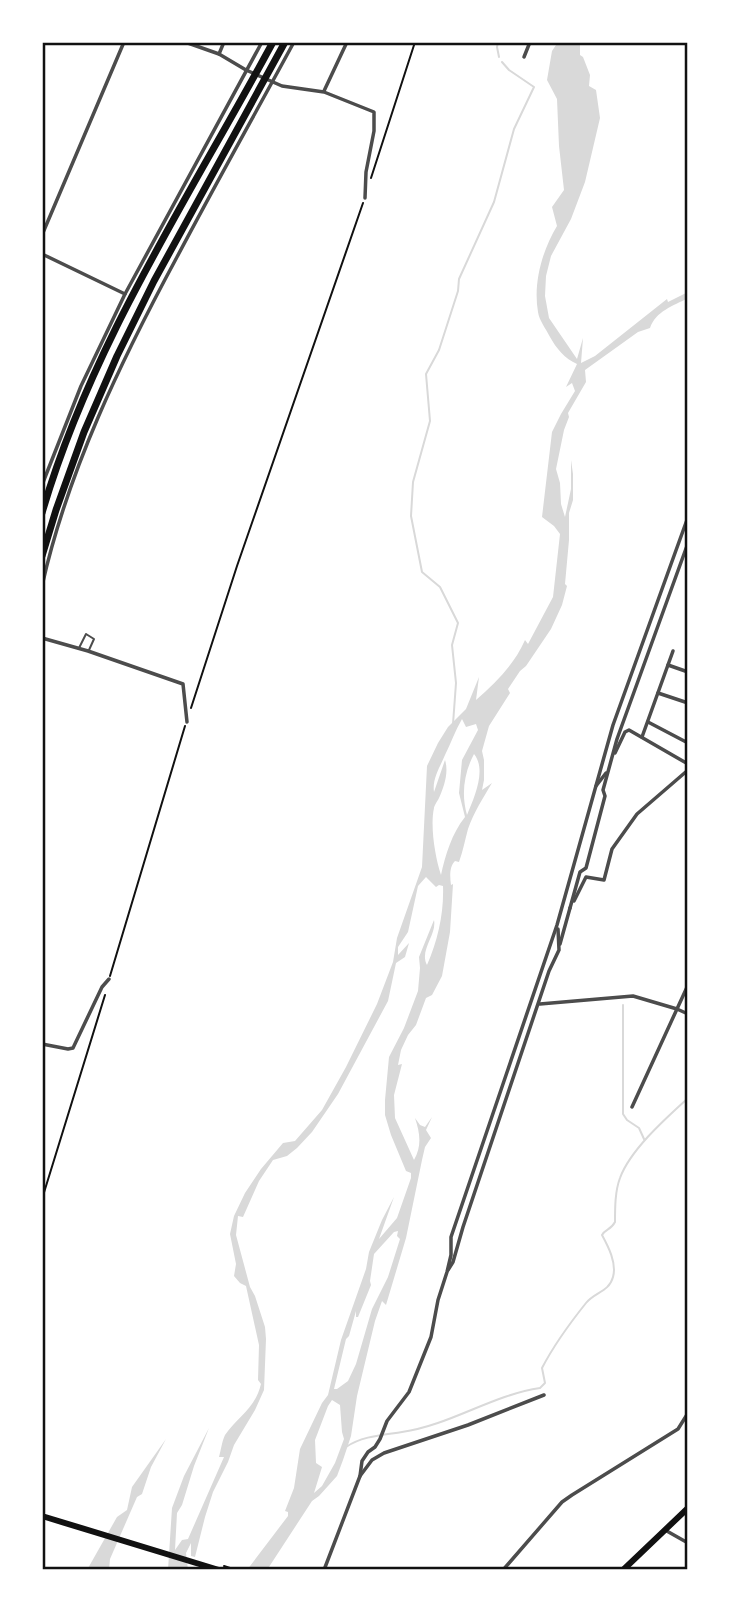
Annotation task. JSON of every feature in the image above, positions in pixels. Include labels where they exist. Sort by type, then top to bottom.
[{"type":"highway","points":[[42,513],[72,427],[106,350],[176,214],[272,42]]},
{"type":"highway","points":[[42,556],[84,432],[117,356],[154,281],[285,42]]},
{"type":"main road","points":[[623,1570],[688,1507]]},
{"type":"main road","points":[[42,1516],[219,1570]]},
{"type":"street","points":[[42,235],[124,42]]},
{"type":"street","points":[[185,42],[219,54],[272,83],[324,92],[374,112],[365,198]]},
{"type":"street","points":[[219,54],[224,42]]},
{"type":"street","points":[[42,485],[81,386],[125,294],[262,42]]},
{"type":"street","points":[[42,586],[65,508],[106,397],[150,308],[295,42]]},
{"type":"street","points":[[324,92],[347,42]]},
{"type":"street","points":[[524,57],[530,42]]},
{"type":"street","points":[[42,254],[125,294]]},
{"type":"street","points":[[324,1570],[360,1476],[362,1461],[375,1447],[387,1421],[409,1392],[431,1337],[451,1255],[451,1237],[557,925],[613,725],[688,517]]},
{"type":"street","points":[[447,1272],[453,1262],[549,971],[559,950],[580,872],[586,868],[617,739],[688,543]]},
{"type":"street","points":[[42,638],[183,684],[187,722]]},
{"type":"street","points":[[642,737],[673,651]]},
{"type":"street","points":[[668,665],[688,672]]},
{"type":"street","points":[[659,693],[688,704]]},
{"type":"street","points":[[648,722],[688,743]]},
{"type":"street","points":[[595,788],[610,766],[625,732],[629,730],[688,764]]},
{"type":"street","points":[[570,908],[586,877],[604,880],[612,849],[638,814],[688,770]]},
{"type":"street","points":[[557,925],[559,950]]},
{"type":"street","points":[[42,1044],[73,1048],[102,986],[109,979]]},
{"type":"street","points":[[632,1107],[688,985]]},
{"type":"street","points":[[539,1004],[632,996],[688,1014]]},
{"type":"street","points":[[360,1476],[372,1460],[384,1453],[544,1395]]},
{"type":"street","points":[[503,1570],[562,1503],[678,1429],[688,1413]]},
{"type":"street","points":[[665,1530],[688,1543]]},
{"type":"lane","points":[[78,649],[86,634],[94,639],[88,651]]},
{"type":"path","points":[[109,979],[237,566],[365,198],[415,42]]},
{"type":"path","points":[[42,1199],[105,992]]},
{"type":"shaded area","points":[[558,42],[580,42],[580,55],[590,75],[589,86],[596,90],[600,118],[585,182],[571,219],[551,256],[545,296],[549,318],[577,359],[583,338],[581,363],[595,356],[667,299],[668,302],[688,292],[688,298],[656,317],[650,328],[638,332],[585,370],[586,382],[568,413],[556,469],[565,517],[571,489],[571,460],[573,500],[569,513],[567,586],[551,629],[508,689],[510,693],[489,726],[482,751],[482,790],[492,783],[470,823],[459,862],[455,861],[451,869],[451,885],[453,884],[450,932],[442,976],[432,995],[426,998],[416,1025],[401,1050],[398,1065],[402,1064],[394,1095],[395,1118],[414,1160],[419,1139],[415,1118],[425,1127],[432,1117],[426,1130],[431,1138],[425,1147],[406,1238],[386,1305],[382,1301],[375,1321],[357,1396],[351,1436],[337,1476],[312,1501],[267,1570],[247,1570],[288,1516],[285,1511],[294,1488],[300,1449],[328,1395],[341,1340],[366,1269],[369,1252],[394,1197],[379,1239],[397,1218],[411,1178],[411,1173],[406,1171],[391,1135],[385,1115],[385,1100],[389,1057],[418,991],[419,957],[434,920],[425,954],[427,965],[440,926],[443,886],[436,887],[426,877],[418,886],[408,932],[398,947],[398,955],[409,943],[405,957],[396,963],[388,1001],[338,1094],[312,1132],[297,1148],[287,1156],[273,1160],[259,1181],[243,1217],[238,1216],[236,1235],[250,1287],[265,1327],[264,1390],[234,1445],[213,1492],[195,1557],[191,1556],[191,1543],[186,1553],[188,1570],[168,1570],[172,1508],[184,1476],[209,1428],[177,1513],[175,1550],[182,1540],[188,1539],[224,1457],[219,1457],[225,1435],[255,1400],[261,1384],[258,1380],[259,1345],[246,1286],[234,1276],[236,1264],[230,1234],[234,1216],[261,1169],[283,1143],[295,1141],[322,1110],[377,1004],[422,867],[427,766],[438,743],[448,727],[466,709],[479,677],[476,700],[510,665],[525,640],[528,644],[553,597],[560,534],[542,517],[552,432],[575,391],[572,383],[566,387],[577,364],[565,356],[552,341],[540,318],[537,301],[540,268],[557,226],[552,207],[564,190],[557,99],[547,80],[552,51]],"holes":[[[462,719],[466,727],[476,724],[478,730],[462,760],[459,793],[465,817],[456,830],[441,875],[435,851],[433,824],[434,807],[445,779],[445,760],[434,792],[434,782]],[[474,754],[478,761],[479,776],[467,815],[464,791]],[[398,1231],[397,1236],[400,1239],[388,1277],[372,1309],[356,1364],[348,1381],[334,1389],[346,1339],[356,1311],[358,1317],[371,1285],[374,1254]],[[332,1400],[340,1405],[344,1439],[335,1463],[322,1486],[314,1493],[322,1467],[316,1463],[315,1440]]]},
{"type":"shaded area","points":[[166,1439],[110,1559],[109,1570],[87,1570],[117,1517],[127,1510],[132,1487]]},
{"type":"waterway","points":[[498,42],[499,57]]},
{"type":"waterway","points":[[453,724],[456,683],[452,645],[458,623],[440,587],[422,572],[411,516],[413,482],[430,421],[426,374],[439,350],[458,291],[459,279],[494,202],[514,129],[534,87],[502,62]]},
{"type":"waterway","points":[[623,1005],[623,1114],[639,1128],[644,1139]]},
{"type":"waterway","points":[[346,1447],[366,1438],[437,1423],[505,1397],[540,1388],[545,1383],[542,1368],[557,1343],[586,1303],[605,1289],[613,1277],[613,1260],[602,1235],[615,1222],[617,1188],[625,1167],[650,1135],[688,1098]]}]
